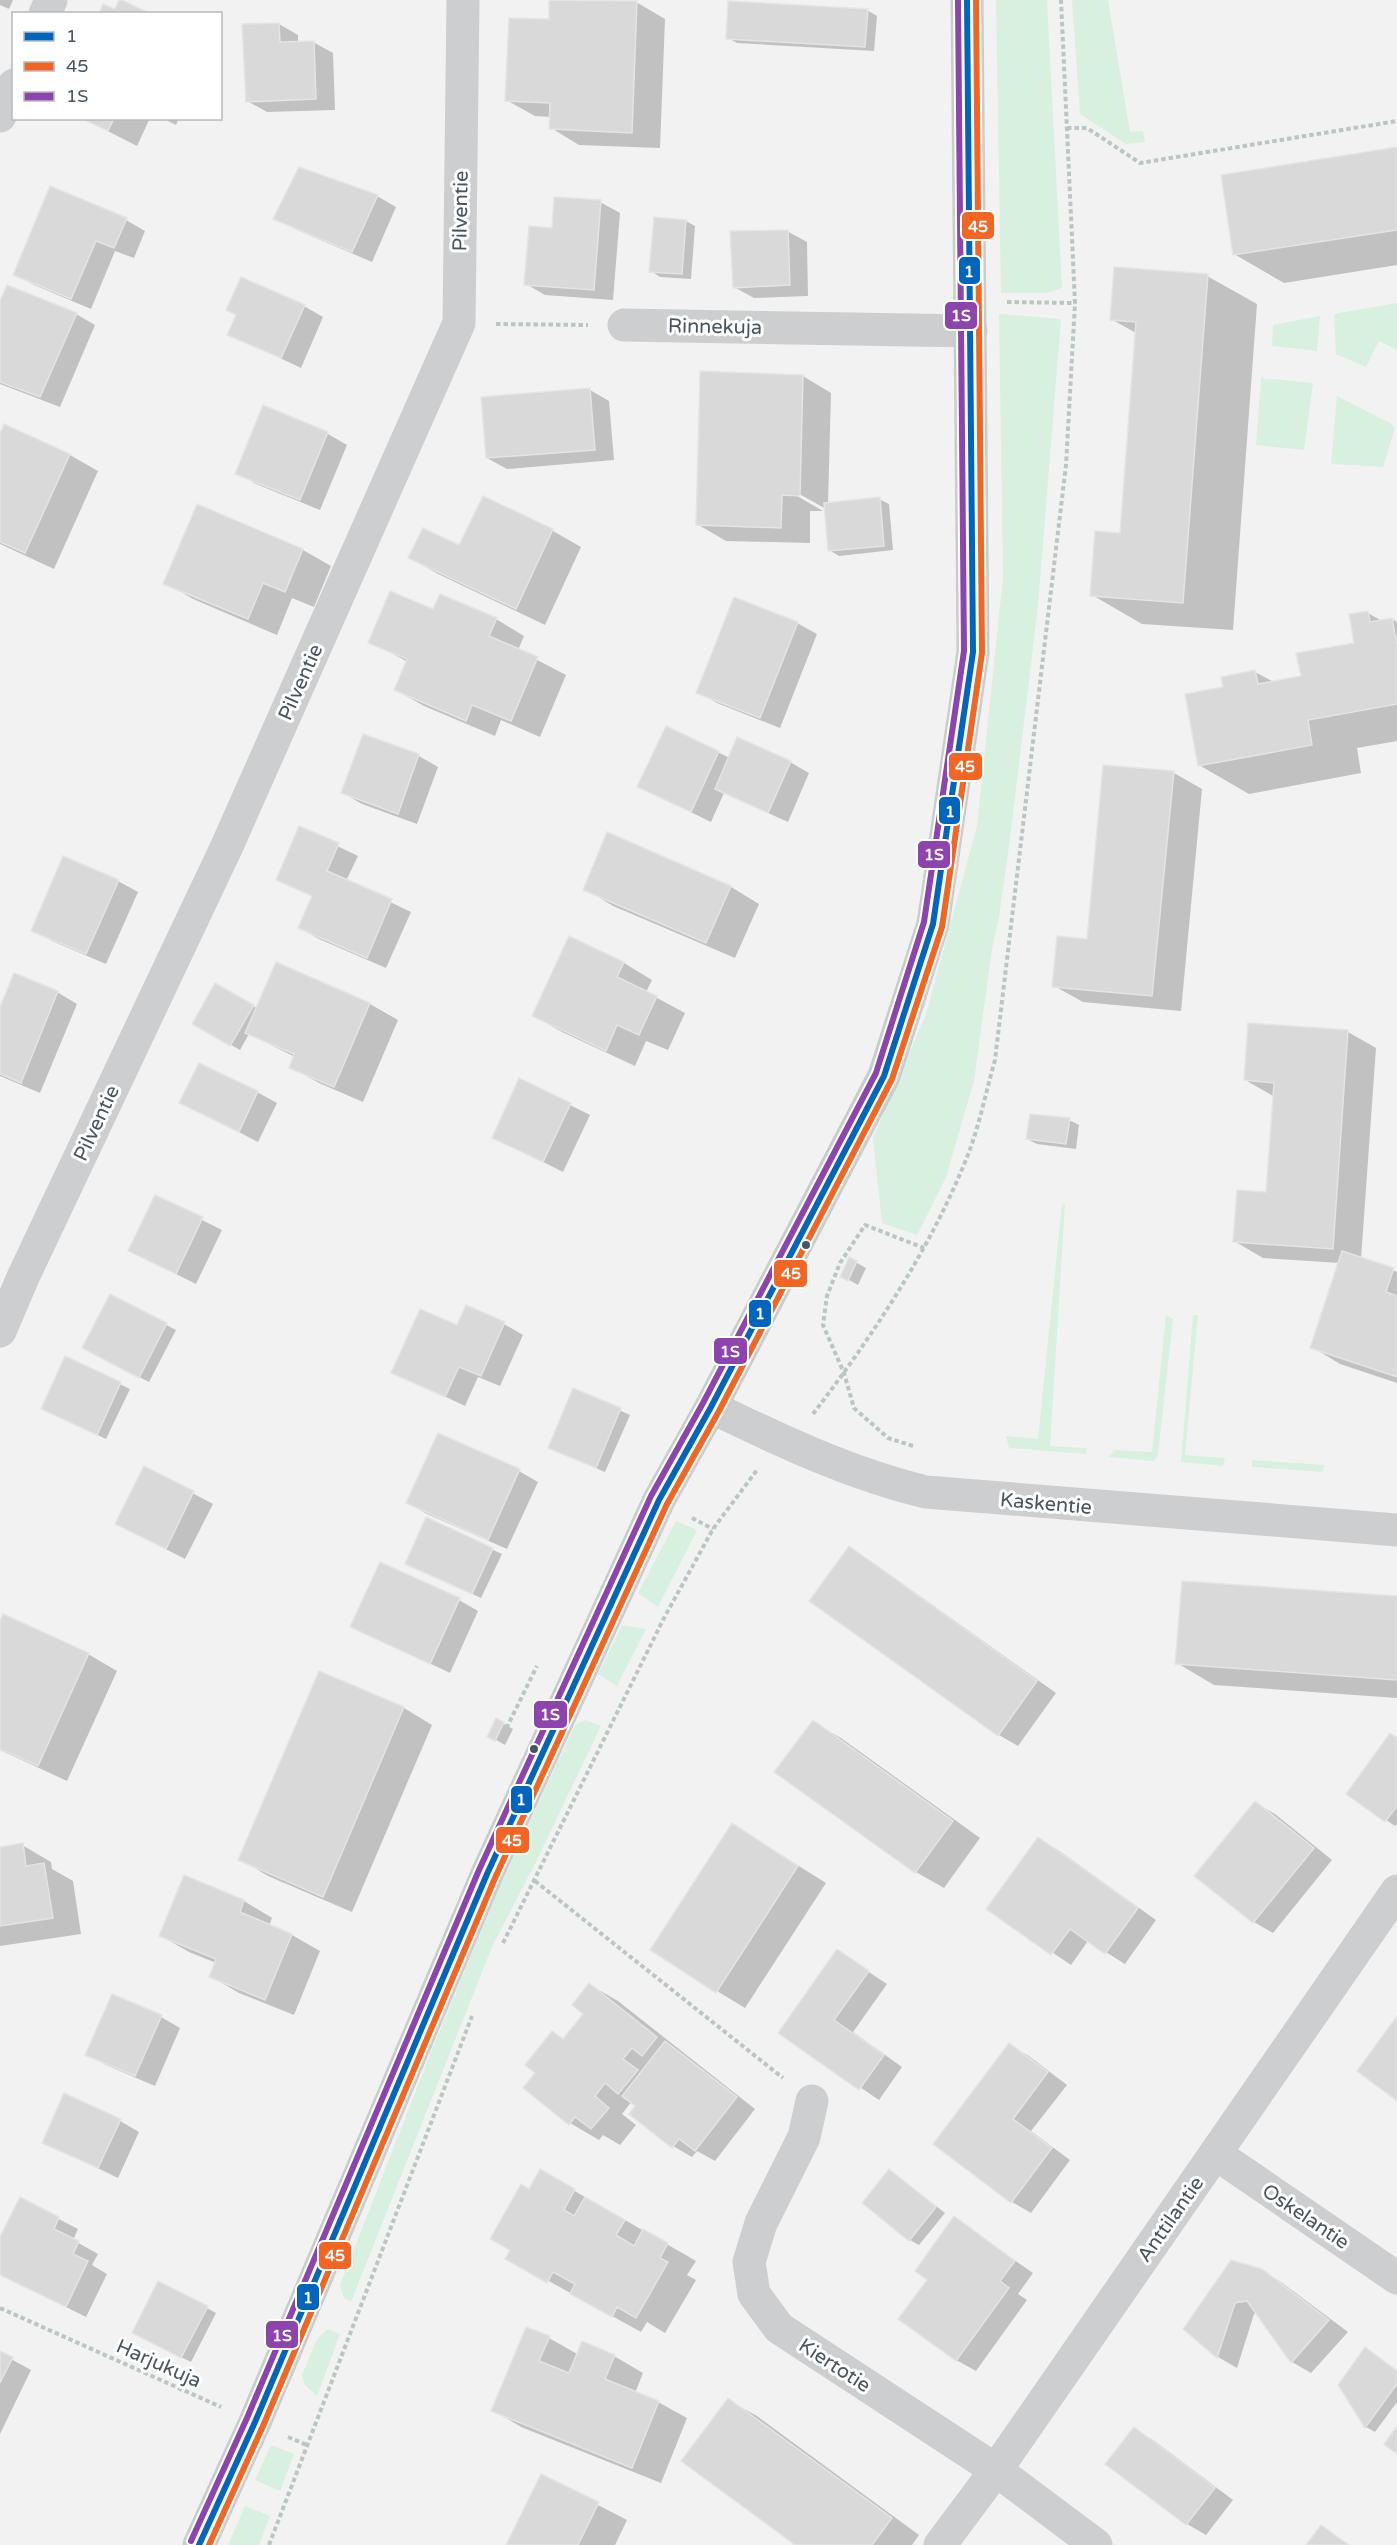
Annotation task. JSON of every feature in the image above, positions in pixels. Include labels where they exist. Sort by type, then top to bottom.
[{"type":"main road","points":[[199,2545],[255,2422],[487,1874],[659,1500],[711,1407],[884,1076],[933,924],[973,652],[967,0]]},
{"type":"street","name":"Pilventie","points":[[0,1331],[24,1275],[227,846],[459,323],[463,0]]},
{"type":"street","points":[[0,116],[12,89]]},
{"type":"street","name":"Rinnekuja","points":[[624,325],[971,331]]},
{"type":"street","name":"Kaskentie","points":[[711,1407],[828,1461],[886,1482],[926,1492],[1397,1530]]},
{"type":"street","name":"Anttilantie","points":[[940,2545],[996,2470],[1397,1891]]},
{"type":"street","name":"Kiertotie","points":[[812,2101],[804,2137],[761,2223],[750,2262],[754,2294],[778,2328],[996,2470],[1096,2545]]},
{"type":"street","name":"Oskelantie","points":[[1216,2154],[1397,2278]]},
{"type":"path","points":[[1068,128],[1087,128],[1140,163],[1397,121]]},
{"type":"path","points":[[459,323],[624,325]]},
{"type":"path","points":[[923,1449],[888,1438],[854,1408],[844,1373],[823,1325],[827,1296],[840,1263],[865,1225],[924,1248]]},
{"type":"path","points":[[535,1881],[812,2101]]},
{"type":"path","name":"Harjukuja","points":[[0,2308],[307,2445]]},
{"type":"green space","points":[[996,0],[1047,0],[1062,288],[1047,293],[1001,293]]},
{"type":"green space","points":[[1072,0],[1108,0],[1130,132],[1143,131],[1145,142],[1126,144],[1080,114]]},
{"type":"green space","points":[[1397,303],[1397,350],[1379,341],[1366,367],[1336,354],[1334,314]]},
{"type":"green space","points":[[999,314],[1061,319],[1038,606],[1010,839],[974,1081],[946,1177],[917,1235],[882,1223],[873,1138],[926,1014],[977,826],[1003,577]]},
{"type":"green space","points":[[1320,316],[1317,351],[1272,346],[1273,325]]},
{"type":"green space","points":[[1261,378],[1313,383],[1304,450],[1256,445]]},
{"type":"green space","points":[[1337,396],[1390,423],[1395,428],[1383,467],[1331,464]]},
{"type":"green space","points":[[1062,1204],[1065,1204],[1050,1446],[1087,1448],[1086,1454],[1009,1448],[1006,1436],[1038,1439]]},
{"type":"green space","points":[[1166,1315],[1173,1319],[1158,1455],[1154,1461],[1109,1457],[1114,1450],[1152,1452]]},
{"type":"green space","points":[[1193,1315],[1198,1315],[1185,1455],[1225,1458],[1223,1466],[1181,1462]]},
{"type":"green space","points":[[1252,1460],[1325,1465],[1322,1472],[1252,1467]]},
{"type":"green space","points":[[676,1521],[697,1530],[658,1607],[638,1593]]},
{"type":"green space","points":[[622,1625],[646,1629],[617,1686],[598,1674]]},
{"type":"green space","points":[[585,1720],[601,1726],[537,1860],[492,1947],[351,2302],[344,2298],[340,2285],[429,2057],[502,1881],[575,1725]]},
{"type":"green space","points":[[328,2329],[340,2334],[317,2396],[305,2385],[302,2375],[317,2339]]},
{"type":"green space","points":[[271,2445],[294,2454],[280,2491],[255,2480]]},
{"type":"green space","points":[[245,2506],[270,2516],[259,2545],[228,2545]]},
{"type":"building","points":[[119,0],[122,0],[147,12],[100,12],[103,4],[115,9]]},
{"type":"building","points":[[549,0],[637,1],[632,133],[549,129],[550,103],[505,101],[509,18],[549,19]]},
{"type":"building","points":[[728,1],[868,9],[865,47],[726,39]]},
{"type":"building","points":[[279,23],[280,42],[314,41],[316,99],[246,102],[242,24]]},
{"type":"building","points":[[85,120],[113,120],[108,131]]},
{"type":"building","points":[[1397,147],[1397,230],[1233,255],[1221,175]]},
{"type":"building","points":[[299,167],[378,195],[352,252],[273,219]]},
{"type":"building","points":[[50,186],[127,218],[114,248],[96,241],[71,299],[13,275]]},
{"type":"building","points":[[554,197],[601,200],[594,290],[524,285],[529,226],[552,228]]},
{"type":"building","points":[[654,217],[686,220],[682,274],[649,272]]},
{"type":"building","points":[[788,230],[790,285],[733,288],[730,231]]},
{"type":"building","points":[[1114,267],[1208,274],[1183,603],[1090,596],[1095,531],[1120,533],[1136,322],[1110,320]]},
{"type":"building","points":[[241,277],[305,305],[281,358],[227,335],[236,315],[226,310]]},
{"type":"building","points":[[7,285],[77,313],[40,397],[0,382],[0,301]]},
{"type":"building","points":[[700,371],[803,375],[800,496],[782,495],[781,528],[696,525]]},
{"type":"building","points":[[590,388],[595,450],[486,458],[481,397]]},
{"type":"building","points":[[263,405],[328,432],[300,500],[235,474]]},
{"type":"building","points":[[4,424],[70,454],[25,553],[0,542],[0,434]]},
{"type":"building","points":[[483,496],[553,529],[516,609],[408,558],[423,528],[459,545]]},
{"type":"building","points":[[880,497],[884,546],[828,551],[824,503]]},
{"type":"building","points":[[197,504],[303,549],[285,592],[263,583],[248,619],[163,584]]},
{"type":"building","points":[[390,591],[433,609],[440,594],[497,618],[489,636],[538,657],[511,721],[472,705],[466,721],[394,690],[407,659],[368,643]]},
{"type":"building","points":[[734,597],[798,622],[760,718],[696,693]]},
{"type":"building","points":[[1368,611],[1370,622],[1392,618],[1397,645],[1397,704],[1308,720],[1312,745],[1198,766],[1185,694],[1223,687],[1221,677],[1255,670],[1258,684],[1301,676],[1296,653],[1354,643],[1349,614]]},
{"type":"building","points":[[666,726],[719,751],[691,812],[637,787]]},
{"type":"building","points":[[363,734],[419,754],[398,814],[341,793]]},
{"type":"building","points":[[737,737],[791,761],[768,813],[715,789]]},
{"type":"building","points":[[1103,765],[1174,771],[1152,996],[1052,987],[1057,936],[1087,939]]},
{"type":"building","points":[[299,826],[339,843],[327,871],[392,899],[367,958],[298,928],[312,896],[276,880]]},
{"type":"building","points":[[607,832],[731,886],[706,943],[583,890]]},
{"type":"building","points":[[63,856],[119,880],[86,954],[31,931]]},
{"type":"building","points":[[569,936],[624,962],[617,977],[657,996],[639,1035],[617,1025],[606,1051],[532,1016]]},
{"type":"building","points":[[276,962],[370,1003],[334,1087],[289,1068],[294,1054],[245,1033]]},
{"type":"building","points":[[14,973],[58,991],[21,1083],[0,1074],[0,1007]]},
{"type":"building","points":[[215,983],[254,1005],[230,1046],[192,1024]]},
{"type":"building","points":[[1248,1023],[1348,1030],[1333,1249],[1233,1242],[1237,1190],[1266,1192],[1274,1083],[1244,1080]]},
{"type":"building","points":[[199,1063],[258,1091],[239,1132],[179,1103]]},
{"type":"building","points":[[519,1078],[571,1103],[543,1162],[492,1138]]},
{"type":"building","points":[[1030,1114],[1070,1118],[1066,1144],[1026,1139]]},
{"type":"building","points":[[155,1195],[203,1217],[176,1274],[128,1251]]},
{"type":"building","points":[[1342,1251],[1394,1268],[1386,1292],[1397,1296],[1397,1377],[1310,1348]]},
{"type":"building","points":[[849,1257],[857,1261],[848,1281],[840,1277]]},
{"type":"building","points":[[110,1294],[167,1323],[139,1378],[82,1348]]},
{"type":"building","points":[[466,1305],[505,1322],[481,1376],[459,1367],[445,1397],[391,1373],[420,1309],[457,1325]]},
{"type":"building","points":[[65,1356],[121,1382],[97,1435],[41,1409]]},
{"type":"building","points":[[573,1388],[621,1408],[596,1468],[548,1448]]},
{"type":"building","points":[[438,1433],[520,1469],[488,1540],[406,1503]]},
{"type":"building","points":[[144,1466],[194,1491],[166,1549],[115,1524]]},
{"type":"building","points":[[426,1517],[493,1548],[472,1594],[405,1564]]},
{"type":"building","points":[[849,1546],[1037,1681],[998,1736],[809,1601]]},
{"type":"building","points":[[380,1562],[460,1598],[430,1664],[350,1627]]},
{"type":"building","points":[[1182,1581],[1397,1596],[1397,1680],[1175,1664]]},
{"type":"building","points":[[3,1614],[89,1653],[38,1766],[0,1749],[0,1621]]},
{"type":"building","points":[[319,1671],[404,1707],[323,1897],[238,1860]]},
{"type":"building","points":[[496,1718],[504,1722],[495,1741],[487,1737]]},
{"type":"building","points":[[813,1720],[953,1821],[915,1873],[774,1772]]},
{"type":"building","points":[[1390,1733],[1397,1738],[1397,1806],[1385,1822],[1346,1794]]},
{"type":"building","points":[[1255,1801],[1314,1848],[1253,1923],[1194,1876]]},
{"type":"building","points":[[732,1823],[798,1866],[716,1993],[650,1950]]},
{"type":"building","points":[[1038,1837],[1138,1908],[1105,1954],[1070,1929],[1051,1955],[986,1909]]},
{"type":"building","points":[[23,1843],[26,1866],[44,1863],[53,1918],[0,1926],[0,1847]]},
{"type":"building","points":[[184,1875],[244,1900],[240,1912],[292,1934],[265,2000],[209,1977],[216,1959],[159,1936]]},
{"type":"building","points":[[837,1949],[869,1971],[834,2020],[884,2055],[859,2090],[778,2033]]},
{"type":"building","points":[[589,1983],[657,2037],[642,2056],[632,2048],[623,2059],[638,2070],[618,2094],[605,2083],[595,2096],[609,2108],[591,2129],[575,2117],[569,2125],[523,2088],[535,2073],[525,2065],[552,2031],[563,2039],[583,2014],[572,2005]]},
{"type":"building","points":[[112,1994],[162,2015],[135,2076],[85,2055]]},
{"type":"building","points":[[1397,2016],[1397,2101],[1357,2071]]},
{"type":"building","points":[[665,2041],[737,2097],[695,2151],[679,2139],[672,2148],[629,2114],[635,2106],[622,2096]]},
{"type":"building","points":[[1009,2043],[1048,2072],[1013,2119],[1052,2148],[1011,2203],[933,2144]]},
{"type":"building","points":[[64,2093],[121,2119],[98,2168],[42,2143]]},
{"type":"building","points":[[540,2169],[575,2189],[564,2210],[574,2216],[585,2197],[625,2220],[616,2235],[634,2246],[643,2229],[668,2243],[660,2258],[668,2262],[636,2318],[617,2307],[612,2317],[570,2294],[575,2284],[553,2272],[547,2283],[505,2259],[510,2250],[490,2239],[521,2184],[529,2189]]},
{"type":"building","points":[[889,2169],[936,2207],[909,2241],[862,2203]]},
{"type":"building","points":[[20,2197],[59,2217],[54,2229],[79,2241],[73,2254],[88,2261],[66,2307],[0,2275],[0,2237]]},
{"type":"building","points":[[954,2216],[1015,2261],[1000,2281],[1009,2288],[956,2361],[898,2319],[927,2280],[915,2271]]},
{"type":"building","points":[[1231,2260],[1262,2269],[1329,2320],[1291,2363],[1247,2301],[1235,2303],[1217,2358],[1183,2329]]},
{"type":"building","points":[[158,2281],[208,2306],[181,2358],[132,2333]]},
{"type":"building","points":[[526,2327],[550,2336],[539,2361],[569,2373],[582,2341],[615,2355],[605,2379],[659,2401],[632,2468],[491,2411]]},
{"type":"building","points":[[1365,2347],[1397,2371],[1397,2384],[1365,2428],[1338,2385]]},
{"type":"building","points":[[0,2351],[13,2357],[0,2383]]},
{"type":"building","points":[[728,2398],[892,2518],[872,2545],[795,2545],[681,2461]]},
{"type":"building","points":[[1397,2426],[1397,2454],[1384,2444]]},
{"type":"building","points":[[1134,2427],[1215,2488],[1186,2525],[1105,2464]]},
{"type":"building","points":[[541,2474],[599,2502],[578,2545],[506,2545]]},
{"type":"building","points":[[1321,2525],[1349,2545],[1306,2545]]},
{"type":"transit line","name":"1S","points":[[191,2541],[247,2418],[479,1870],[651,1496],[703,1403],[876,1073],[924,922],[964,651],[958,0]]},
{"type":"transit line","name":"1","points":[[199,2545],[255,2422],[487,1874],[659,1500],[711,1407],[884,1076],[933,924],[973,652],[967,0]]},
{"type":"transit line","name":"45","points":[[209,2545],[263,2426],[495,1878],[667,1504],[719,1411],[892,1079],[942,927],[982,653],[976,0]]}]
